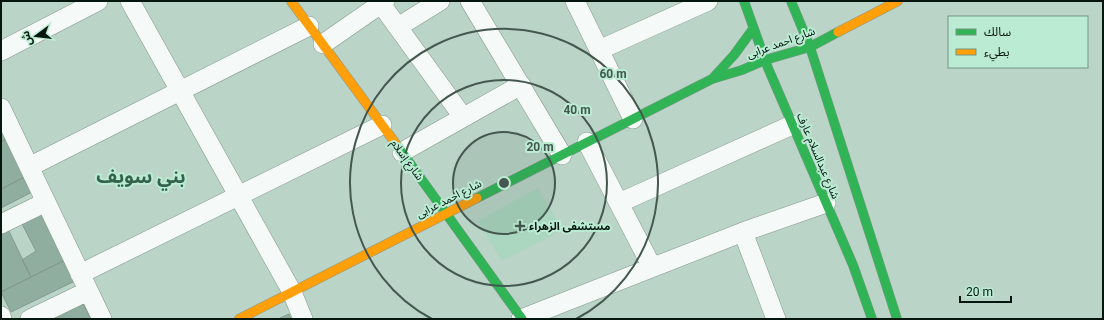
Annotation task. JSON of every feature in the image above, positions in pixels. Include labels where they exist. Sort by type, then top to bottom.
[{"type":"main road","name":"شارع إسلام","points":[[291,1],[447,214],[521,319]]},
{"type":"main road","name":"شارع عبدالسلام عارف","points":[[744,1],[765,60],[853,265],[872,319]]},
{"type":"main road","name":"شارع عبدالسلام عارف","points":[[791,1],[810,47],[897,319]]},
{"type":"main road","name":"شارع احمد عرابى","points":[[239,319],[712,79],[742,70],[765,60],[810,47],[898,1]]},
{"type":"main road","name":"شارع احمد عرابى","points":[[712,79],[734,56],[753,29]]},
{"type":"street","points":[[1,51],[98,1]]},
{"type":"street","points":[[130,1],[292,292],[303,319]]},
{"type":"street","points":[[398,27],[440,1]]},
{"type":"street","points":[[470,1],[562,155]]},
{"type":"street","points":[[576,1],[633,119]]},
{"type":"street","points":[[599,50],[708,1]]},
{"type":"street","points":[[323,44],[383,2],[398,27],[463,117]]},
{"type":"street","points":[[29,167],[309,26]]},
{"type":"street","points":[[402,152],[521,85]]},
{"type":"street","points":[[1,108],[102,319]]},
{"type":"street","points":[[80,274],[382,125]]},
{"type":"street","points":[[619,203],[792,125]]},
{"type":"street","points":[[587,142],[652,268]]},
{"type":"street","points":[[1,224],[46,202]]},
{"type":"street","points":[[521,319],[743,232],[826,203]]},
{"type":"street","points":[[743,232],[776,319]]},
{"type":"street","points":[[30,319],[88,291]]},
{"type":"shaded area","name":"مستشفى الزهراء","points":[[538,188],[562,230],[502,261],[477,221]]},
{"type":"building","points":[[1,121],[9,137],[1,142]]},
{"type":"building","points":[[9,137],[29,175],[1,189],[1,142]]},
{"type":"building","points":[[29,175],[36,190],[1,208],[1,189]]},
{"type":"building","points":[[42,208],[67,259],[31,277],[22,260],[36,251],[20,220]]},
{"type":"building","points":[[6,225],[31,277],[1,292],[1,227]]},
{"type":"building","points":[[67,259],[77,280],[11,312],[1,292]]},
{"type":"building","points":[[81,300],[91,319],[45,319]]},
{"type":"building","points":[[289,314],[291,319],[278,319]]},
{"type":"traffic: fast","points":[[744,1],[768,68],[853,265],[872,319]]},
{"type":"traffic: fast","points":[[791,1],[810,47],[897,319]]},
{"type":"traffic: fast","points":[[713,78],[734,55],[753,29]]},
{"type":"traffic: fast","points":[[477,198],[712,79],[742,70],[765,60],[810,47],[838,32]]},
{"type":"traffic: fast","points":[[396,144],[522,319]]},
{"type":"traffic: slow","points":[[291,1],[396,144]]},
{"type":"traffic: slow","points":[[838,32],[898,1]]},
{"type":"traffic: slow","points":[[239,319],[477,198]]},
{"type":"place","name":"مستشفى الزهراء","points":[[520,226]]},
{"type":"district","name":"بني سويف","points":[[141,176]]}]
